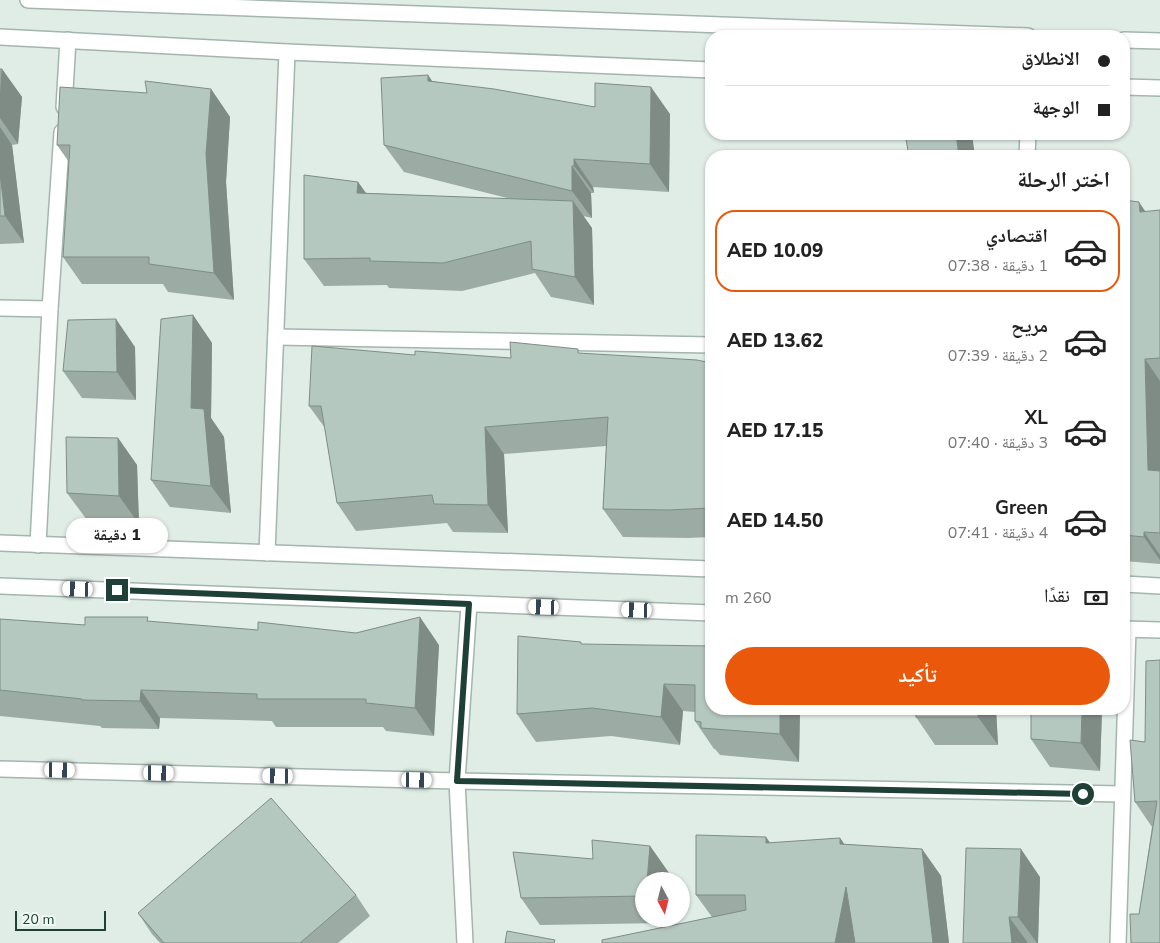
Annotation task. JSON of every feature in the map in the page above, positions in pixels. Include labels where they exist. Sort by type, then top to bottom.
[{"type":"street","points":[[28,0],[861,30]]},
{"type":"street","points":[[0,37],[287,52],[705,70]]},
{"type":"street","points":[[38,545],[50,309],[68,40]]},
{"type":"street","points":[[1130,40],[1160,41]]},
{"type":"street","points":[[267,553],[287,52]]},
{"type":"street","points":[[1130,87],[1160,88]]},
{"type":"street","points":[[0,308],[50,309]]},
{"type":"street","points":[[276,337],[705,345]]},
{"type":"street","points":[[0,543],[705,570]]},
{"type":"street","points":[[1130,584],[1160,586]]},
{"type":"street","points":[[0,586],[705,613]]},
{"type":"street","points":[[465,943],[457,781],[469,604]]},
{"type":"street","points":[[1130,629],[1160,630]]},
{"type":"street","points":[[1118,943],[1124,715]]},
{"type":"street","points":[[0,769],[457,781],[1122,794]]},
{"type":"building","points":[[0,69],[2,69],[0,102]]},
{"type":"building","points":[[428,75],[428,81],[494,89],[595,107],[595,83],[651,87],[650,164],[574,159],[574,166],[572,166],[572,191],[384,145],[381,78]]},
{"type":"building","points":[[145,81],[211,89],[206,154],[214,273],[149,264],[149,257],[63,257],[70,145],[57,145],[60,87],[147,93]]},
{"type":"building","points":[[906,140],[957,140],[958,150],[908,150]]},
{"type":"building","points":[[0,173],[5,216],[0,216]]},
{"type":"building","points":[[304,175],[358,182],[357,193],[573,201],[575,277],[532,269],[531,241],[443,263],[370,261],[370,258],[304,259]]},
{"type":"building","points":[[1130,201],[1139,202],[1140,212],[1160,210],[1160,358],[1145,359],[1148,470],[1160,471],[1160,533],[1144,532],[1144,537],[1130,536]]},
{"type":"building","points":[[193,315],[191,408],[204,409],[211,486],[151,480],[161,319]]},
{"type":"building","points":[[116,319],[117,372],[63,371],[68,320]]},
{"type":"building","points":[[510,342],[578,349],[578,353],[705,362],[705,508],[603,509],[608,417],[485,427],[488,505],[434,504],[432,495],[337,503],[321,406],[309,406],[312,346],[415,355],[415,351],[511,358]]},
{"type":"building","points":[[66,437],[118,438],[119,496],[67,493]]},
{"type":"building","points":[[85,617],[148,617],[147,621],[258,630],[258,622],[356,633],[420,617],[415,708],[366,703],[366,699],[257,699],[257,694],[141,690],[140,701],[82,700],[0,690],[0,619],[85,625]]},
{"type":"building","points":[[518,636],[581,642],[581,644],[705,646],[705,715],[780,715],[780,734],[701,728],[701,722],[695,721],[695,685],[664,684],[661,717],[592,708],[517,714]]},
{"type":"building","points":[[1160,660],[1160,943],[1131,943],[1130,914],[1139,914],[1157,801],[1135,802],[1130,740],[1145,742],[1146,661]]},
{"type":"building","points":[[916,715],[978,715],[978,717],[916,717]]},
{"type":"building","points":[[1031,715],[1082,715],[1081,743],[1031,739]]},
{"type":"building","points":[[271,798],[356,895],[300,943],[164,943],[138,913]]},
{"type":"building","points":[[696,835],[766,837],[766,843],[840,838],[840,844],[922,849],[933,943],[855,943],[846,887],[835,943],[602,943],[602,940],[660,928],[690,928],[690,922],[746,910],[745,895],[696,895]]},
{"type":"building","points":[[592,840],[650,846],[648,872],[635,872],[635,896],[521,898],[513,852],[593,859]]},
{"type":"building","points":[[966,848],[1021,849],[1018,917],[1009,917],[1012,943],[963,943]]},
{"type":"building","points":[[507,931],[555,940],[554,943],[505,943]]},
{"type":"route","points":[[117,590],[469,604],[457,781],[1083,794]]}]
